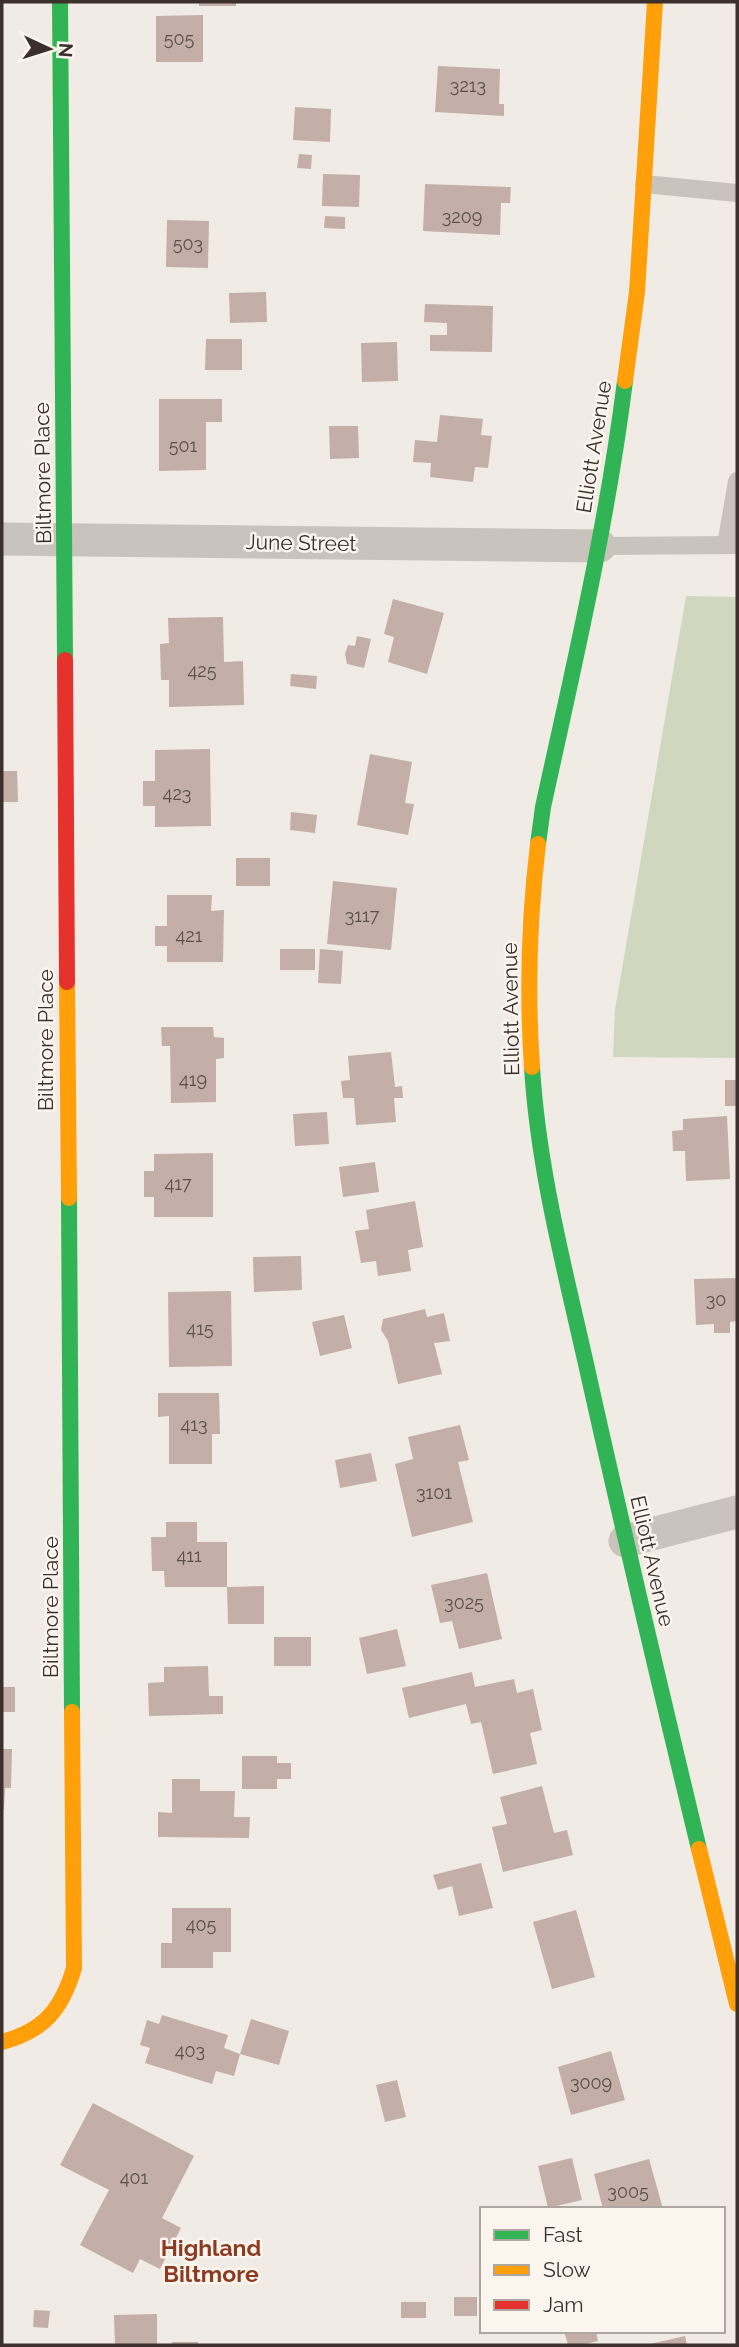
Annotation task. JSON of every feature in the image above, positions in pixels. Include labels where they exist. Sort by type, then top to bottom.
[{"type":"street","name":"Biltmore Place","points":[[2,2042],[36,2030],[55,2011],[69,1988],[74,1968],[60,2]]},
{"type":"street","name":"Elliott Avenue","points":[[655,2],[637,292],[614,468],[600,546],[543,807],[533,886],[528,1003],[534,1100],[549,1197],[625,1541],[737,2004]]},
{"type":"street","name":"June Street","points":[[2,539],[600,546]]},
{"type":"street","points":[[625,1541],[737,1512]]},
{"type":"lane","points":[[645,184],[737,193]]},
{"type":"lane","points":[[600,546],[732,545],[737,481]]},
{"type":"green space","points":[[686,596],[737,597],[737,1058],[613,1057],[615,1010]]},
{"type":"building","points":[[199,2],[236,2],[236,6],[199,6]]},
{"type":"building","points":[[203,15],[203,62],[156,62],[156,16]]},
{"type":"building","points":[[438,66],[500,69],[499,104],[504,104],[504,116],[435,112]]},
{"type":"building","points":[[295,107],[331,109],[330,142],[293,140]]},
{"type":"building","points":[[299,154],[312,155],[311,169],[297,168]]},
{"type":"building","points":[[323,174],[360,175],[359,207],[322,206]]},
{"type":"building","points":[[425,184],[511,187],[510,203],[501,203],[500,235],[423,231]]},
{"type":"building","points":[[325,216],[345,217],[345,229],[324,228]]},
{"type":"building","points":[[167,220],[209,221],[208,268],[166,267]]},
{"type":"building","points":[[266,292],[267,322],[230,323],[229,293]]},
{"type":"building","points":[[425,304],[493,306],[492,352],[430,351],[430,335],[447,335],[447,323],[424,322]]},
{"type":"building","points":[[206,339],[242,339],[242,370],[205,370]]},
{"type":"building","points":[[397,342],[398,381],[362,382],[361,343]]},
{"type":"building","points":[[159,399],[222,399],[222,422],[206,422],[206,470],[159,471]]},
{"type":"building","points":[[440,415],[483,419],[481,435],[492,436],[488,468],[475,467],[473,482],[430,477],[431,463],[413,462],[415,440],[437,442]]},
{"type":"building","points":[[329,426],[358,426],[359,458],[330,459]]},
{"type":"building","points":[[393,599],[444,613],[427,674],[388,662],[394,637],[384,634]]},
{"type":"building","points":[[223,617],[224,662],[243,661],[244,705],[169,707],[169,680],[161,680],[160,644],[169,643],[168,618]]},
{"type":"building","points":[[357,636],[371,639],[364,668],[347,664],[345,654],[348,645],[355,646]]},
{"type":"building","points":[[291,674],[317,676],[316,689],[290,686]]},
{"type":"building","points":[[210,749],[211,826],[155,827],[155,806],[143,806],[143,781],[155,781],[155,750]]},
{"type":"building","points":[[370,754],[412,762],[405,803],[414,804],[408,835],[357,825]]},
{"type":"building","points":[[2,771],[17,771],[18,802],[2,802]]},
{"type":"building","points":[[291,812],[317,815],[315,833],[290,830]]},
{"type":"building","points":[[236,858],[270,858],[270,886],[236,886]]},
{"type":"building","points":[[333,881],[397,888],[391,950],[327,944]]},
{"type":"building","points":[[167,895],[212,895],[211,911],[224,910],[223,962],[167,962],[167,946],[155,946],[155,926],[167,926]]},
{"type":"building","points":[[280,949],[315,949],[315,970],[280,970]]},
{"type":"building","points":[[320,949],[343,951],[341,984],[318,983]]},
{"type":"building","points":[[161,1027],[213,1027],[214,1037],[224,1038],[224,1058],[216,1059],[216,1102],[171,1103],[170,1046],[162,1046]]},
{"type":"building","points":[[391,1052],[395,1087],[402,1086],[403,1098],[394,1098],[396,1122],[356,1125],[354,1098],[343,1098],[341,1081],[350,1080],[348,1056]]},
{"type":"building","points":[[725,1080],[737,1080],[737,1106],[725,1106]]},
{"type":"building","points":[[327,1112],[329,1144],[295,1146],[293,1114]]},
{"type":"building","points":[[727,1116],[730,1179],[686,1181],[685,1151],[673,1151],[672,1131],[683,1130],[683,1119]]},
{"type":"building","points":[[213,1153],[213,1217],[154,1217],[154,1197],[144,1197],[144,1171],[154,1171],[154,1154]]},
{"type":"building","points":[[375,1162],[379,1192],[343,1197],[339,1167]]},
{"type":"building","points":[[415,1201],[423,1247],[408,1250],[411,1271],[378,1276],[376,1261],[361,1263],[355,1231],[369,1229],[366,1210]]},
{"type":"building","points":[[301,1256],[302,1290],[254,1292],[253,1257]]},
{"type":"building","points":[[737,1278],[737,1321],[730,1322],[730,1333],[714,1333],[714,1324],[696,1325],[694,1279]]},
{"type":"building","points":[[231,1291],[232,1366],[169,1367],[168,1292]]},
{"type":"building","points":[[425,1309],[427,1317],[444,1313],[450,1341],[434,1343],[442,1374],[398,1384],[388,1341],[381,1330],[383,1319]]},
{"type":"building","points":[[344,1315],[352,1348],[320,1356],[312,1322]]},
{"type":"building","points":[[158,1393],[219,1393],[220,1434],[212,1434],[212,1464],[169,1464],[169,1416],[158,1417]]},
{"type":"building","points":[[460,1425],[469,1460],[458,1462],[473,1522],[412,1537],[395,1464],[413,1459],[408,1437]]},
{"type":"building","points":[[371,1453],[377,1481],[340,1488],[335,1460]]},
{"type":"building","points":[[166,1522],[197,1522],[197,1542],[227,1542],[227,1587],[165,1587],[164,1571],[152,1571],[151,1537],[166,1537]]},
{"type":"building","points":[[487,1573],[502,1639],[459,1649],[452,1621],[440,1623],[431,1585]]},
{"type":"building","points":[[264,1586],[264,1624],[228,1624],[227,1587]]},
{"type":"building","points":[[397,1629],[406,1666],[367,1674],[359,1638]]},
{"type":"building","points":[[274,1637],[311,1637],[311,1666],[274,1666]]},
{"type":"building","points":[[208,1666],[209,1696],[223,1696],[223,1714],[149,1716],[148,1683],[164,1682],[164,1667]]},
{"type":"building","points":[[472,1672],[475,1687],[514,1679],[517,1693],[533,1689],[542,1730],[530,1733],[537,1764],[493,1774],[481,1722],[471,1724],[466,1704],[409,1718],[402,1688]]},
{"type":"building","points":[[2,1687],[15,1687],[15,1712],[2,1712]]},
{"type":"building","points":[[2,1749],[12,1749],[11,1788],[5,1788],[4,1810],[2,1810]]},
{"type":"building","points":[[242,1756],[277,1756],[277,1763],[291,1763],[291,1779],[277,1779],[277,1789],[242,1789]]},
{"type":"building","points":[[172,1779],[200,1779],[200,1791],[235,1791],[234,1817],[250,1817],[249,1838],[158,1837],[158,1812],[172,1813]]},
{"type":"building","points":[[542,1786],[554,1833],[567,1830],[573,1855],[503,1872],[492,1827],[507,1824],[500,1797]]},
{"type":"building","points":[[481,1863],[493,1908],[459,1916],[452,1886],[438,1890],[433,1875]]},
{"type":"building","points":[[172,1908],[231,1908],[231,1952],[213,1952],[213,1968],[161,1968],[161,1943],[172,1943]]},
{"type":"building","points":[[576,1910],[595,1977],[552,1989],[533,1922]]},
{"type":"building","points":[[162,2015],[228,2035],[224,2048],[240,2054],[234,2076],[216,2071],[212,2084],[145,2063],[150,2048],[140,2045],[147,2020],[159,2024]]},
{"type":"building","points":[[251,2019],[289,2031],[279,2065],[240,2054]]},
{"type":"building","points":[[611,2051],[625,2100],[571,2115],[558,2067]]},
{"type":"building","points":[[397,2080],[406,2117],[385,2122],[376,2085]]},
{"type":"building","points":[[93,2103],[194,2156],[162,2218],[181,2228],[160,2269],[140,2259],[133,2273],[80,2245],[109,2190],[60,2165]]},
{"type":"building","points":[[572,2158],[582,2200],[548,2207],[538,2166]]},
{"type":"building","points":[[649,2159],[662,2207],[602,2207],[594,2174]]},
{"type":"building","points":[[454,2297],[477,2297],[477,2316],[454,2316]]},
{"type":"building","points":[[401,2302],[426,2302],[426,2318],[401,2318]]},
{"type":"building","points":[[34,2310],[50,2311],[48,2328],[33,2327]]},
{"type":"building","points":[[157,2314],[157,2345],[115,2345],[114,2315]]},
{"type":"building","points":[[565,2333],[596,2333],[598,2341],[568,2345]]},
{"type":"building","points":[[685,2336],[687,2345],[650,2345],[650,2344]]},
{"type":"building","points":[[172,2342],[198,2342],[198,2345],[172,2345]]},
{"type":"traffic: fast","points":[[60,2],[65,660]]},
{"type":"traffic: fast","points":[[538,844],[543,807],[599,542],[625,381]]},
{"type":"traffic: fast","points":[[532,1067],[540,1142],[561,1254],[699,1849]]},
{"type":"traffic: fast","points":[[69,1198],[72,1712]]},
{"type":"traffic: slow","points":[[625,381],[637,292],[655,2]]},
{"type":"traffic: slow","points":[[532,1067],[530,956],[538,844]]},
{"type":"traffic: slow","points":[[67,982],[69,1198]]},
{"type":"traffic: slow","points":[[2,2042],[29,2032],[49,2016],[64,1995],[74,1968],[72,1712]]},
{"type":"traffic: slow","points":[[699,1849],[737,2004]]},
{"type":"traffic: jam","points":[[65,660],[67,982]]},
{"type":"district","name":"Highland Biltmore","points":[[211,2261]]}]
